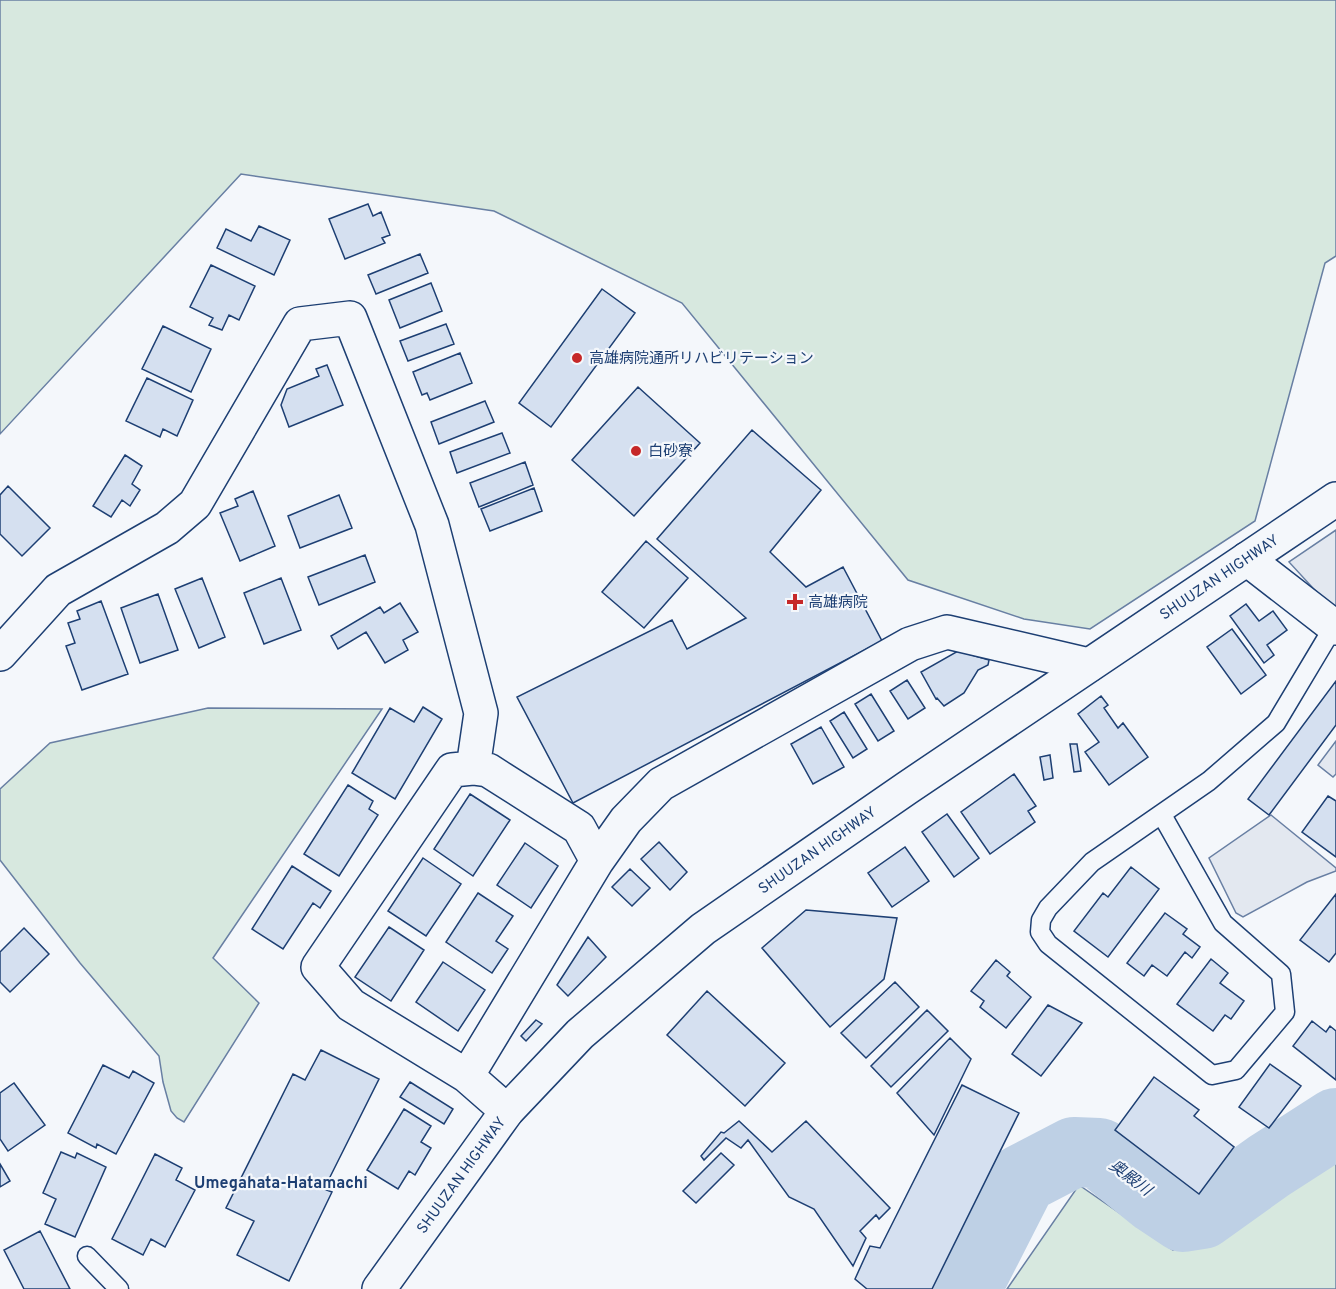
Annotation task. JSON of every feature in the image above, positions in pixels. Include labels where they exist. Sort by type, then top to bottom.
[{"type":"main road","points":[[0,654],[58,590],[167,528],[195,504],[300,324],[350,318],[432,525],[481,713],[472,768]]},
{"type":"main road","name":"SHUUZAN HIGHWAY","points":[[379,1289],[507,1111],[580,1034],[703,929],[1336,499]]},
{"type":"main road","points":[[1246,559],[1335,627]]},
{"type":"main road","points":[[467,1076],[597,861],[626,820],[661,784],[910,644],[947,632],[1089,665]]},
{"type":"main road","points":[[507,1111],[467,1076],[351,1005],[318,967],[452,770],[472,768],[488,770],[579,828],[597,861]]},
{"type":"lane","points":[[1162,815],[1223,923],[1281,974],[1285,1012],[1236,1070],[1212,1075],[1048,945],[1040,932],[1041,920],[1048,908],[1092,862],[1209,781],[1276,723],[1335,627]]},
{"type":"lane","points":[[87,1256],[119,1289]]},
{"type":"shaded area","points":[[0,0],[1336,0],[1336,256],[1325,263],[1255,521],[1090,629],[1024,619],[908,580],[682,303],[494,211],[241,174],[0,434]]},
{"type":"shaded area","points":[[1336,530],[1336,609],[1323,599],[1289,562]]},
{"type":"shaded area","points":[[208,708],[382,709],[213,958],[259,1003],[184,1122],[171,1111],[159,1056],[80,963],[0,860],[0,789],[50,743]]},
{"type":"shaded area","points":[[1336,741],[1336,774],[1333,777],[1318,765]]},
{"type":"shaded area","points":[[1271,815],[1336,868],[1336,871],[1307,882],[1243,917],[1236,913],[1209,858]]},
{"type":"shaded area","points":[[1336,1151],[1336,1289],[1007,1289],[1079,1185],[1173,1250]]},
{"type":"building","points":[[368,204],[373,216],[381,212],[390,235],[382,238],[385,243],[345,259],[329,219]]},
{"type":"building","points":[[259,226],[290,240],[274,275],[217,248],[226,229],[251,241]]},
{"type":"building","points":[[420,254],[428,273],[376,294],[368,275]]},
{"type":"building","points":[[211,265],[255,286],[239,320],[229,315],[222,330],[209,325],[213,318],[190,307]]},
{"type":"building","points":[[431,283],[442,311],[400,328],[389,300]]},
{"type":"building","name":"高雄病院通所リハビリテーション","points":[[602,289],[635,313],[551,427],[519,403]]},
{"type":"building","points":[[446,324],[454,344],[408,361],[400,341]]},
{"type":"building","points":[[163,326],[211,349],[191,392],[142,369]]},
{"type":"building","points":[[460,353],[472,383],[430,400],[427,393],[422,395],[413,372]]},
{"type":"building","points":[[327,365],[343,405],[289,427],[281,405],[287,389],[319,376],[316,369]]},
{"type":"building","points":[[147,378],[193,400],[177,436],[163,429],[160,437],[126,421]]},
{"type":"building","name":"白砂寮","points":[[638,387],[700,443],[634,516],[572,460]]},
{"type":"building","points":[[485,401],[494,422],[439,444],[431,422]]},
{"type":"building","name":"高雄病院","points":[[752,430],[821,490],[770,552],[806,587],[843,567],[882,641],[573,803],[517,697],[672,620],[687,649],[746,618],[657,539]]},
{"type":"building","points":[[502,433],[510,453],[457,473],[450,452]]},
{"type":"building","points":[[125,455],[142,466],[132,484],[140,490],[130,506],[122,500],[111,517],[93,506]]},
{"type":"building","points":[[525,462],[533,485],[479,507],[470,483]]},
{"type":"building","points":[[8,486],[50,528],[22,556],[0,534],[0,495]]},
{"type":"building","points":[[534,488],[542,511],[490,531],[481,509]]},
{"type":"building","points":[[253,491],[275,546],[240,561],[220,513],[238,506],[235,499]]},
{"type":"building","points":[[339,495],[352,528],[300,548],[288,516]]},
{"type":"building","points":[[646,541],[688,578],[644,628],[602,592]]},
{"type":"building","points":[[365,555],[375,582],[319,605],[308,577]]},
{"type":"building","points":[[202,578],[225,637],[199,648],[175,589]]},
{"type":"building","points":[[281,578],[301,630],[264,644],[244,593]]},
{"type":"building","points":[[158,594],[178,650],[140,663],[121,608]]},
{"type":"building","points":[[101,601],[128,674],[82,690],[66,646],[75,643],[68,623],[80,619],[77,611]]},
{"type":"building","points":[[400,603],[418,632],[403,640],[408,650],[385,663],[366,632],[338,649],[331,636],[380,607],[384,613]]},
{"type":"building","points":[[1246,604],[1259,621],[1273,611],[1287,630],[1267,645],[1274,655],[1264,663],[1230,616]]},
{"type":"building","points":[[1232,629],[1266,675],[1241,694],[1207,647]]},
{"type":"building","points":[[958,651],[989,660],[988,665],[978,670],[964,693],[944,706],[936,699],[921,672]]},
{"type":"building","points":[[907,680],[925,708],[908,719],[890,691]]},
{"type":"building","points":[[1336,681],[1336,725],[1269,815],[1248,799]]},
{"type":"building","points":[[871,694],[894,731],[878,741],[855,704]]},
{"type":"building","points":[[1101,696],[1108,705],[1104,708],[1118,728],[1123,723],[1148,757],[1109,785],[1085,752],[1099,742],[1078,714]]},
{"type":"building","points":[[423,707],[442,719],[395,799],[352,773],[390,708],[414,722]]},
{"type":"building","points":[[844,712],[867,749],[853,758],[830,721]]},
{"type":"building","points":[[821,727],[844,767],[813,784],[791,744]]},
{"type":"building","points":[[1070,744],[1077,744],[1081,771],[1074,772]]},
{"type":"building","points":[[1050,755],[1053,778],[1044,780],[1040,757]]},
{"type":"building","points":[[1014,774],[1036,806],[1028,811],[1035,822],[990,854],[961,812]]},
{"type":"building","points":[[348,785],[373,801],[369,809],[378,815],[339,876],[304,854]]},
{"type":"building","points":[[470,794],[510,820],[473,876],[434,849]]},
{"type":"building","points":[[1328,796],[1336,801],[1336,857],[1302,832]]},
{"type":"building","points":[[947,814],[979,858],[954,877],[922,832]]},
{"type":"building","points":[[659,842],[687,872],[670,890],[641,859]]},
{"type":"building","points":[[525,843],[558,866],[531,908],[497,885]]},
{"type":"building","points":[[905,847],[929,881],[892,907],[868,873]]},
{"type":"building","points":[[423,858],[461,884],[426,936],[388,911]]},
{"type":"building","points":[[292,866],[331,891],[320,908],[313,903],[283,949],[252,929]]},
{"type":"building","points":[[1131,867],[1159,889],[1108,957],[1074,931],[1103,893],[1108,897]]},
{"type":"building","points":[[630,869],[650,888],[632,906],[612,887]]},
{"type":"building","points":[[478,893],[513,916],[496,941],[508,949],[492,973],[446,942]]},
{"type":"building","points":[[1336,894],[1336,953],[1329,962],[1300,940]]},
{"type":"building","points":[[806,910],[897,918],[884,979],[830,1027],[762,948]]},
{"type":"building","points":[[1165,913],[1187,929],[1183,934],[1200,947],[1192,958],[1185,952],[1167,976],[1152,965],[1144,976],[1127,963]]},
{"type":"building","points":[[389,927],[424,950],[391,1001],[355,977]]},
{"type":"building","points":[[24,928],[49,954],[10,992],[0,982],[0,952]]},
{"type":"building","points":[[588,937],[606,957],[568,996],[557,985]]},
{"type":"building","points":[[1211,959],[1228,973],[1220,983],[1244,1001],[1231,1019],[1225,1015],[1213,1031],[1177,1004]]},
{"type":"building","points":[[996,960],[1010,972],[1007,976],[1031,997],[1006,1028],[980,1007],[984,1001],[971,991]]},
{"type":"building","points":[[443,962],[485,990],[458,1031],[416,1002]]},
{"type":"building","points":[[895,982],[919,1007],[866,1058],[841,1033]]},
{"type":"building","points":[[707,991],[785,1063],[745,1106],[667,1035]]},
{"type":"building","points":[[1048,1005],[1082,1023],[1041,1076],[1012,1054]]},
{"type":"building","points":[[927,1010],[948,1031],[891,1087],[871,1066]]},
{"type":"building","points":[[536,1020],[542,1024],[526,1041],[521,1036]]},
{"type":"building","points":[[1312,1021],[1326,1032],[1330,1026],[1336,1031],[1336,1080],[1293,1046]]},
{"type":"building","points":[[950,1038],[971,1059],[934,1135],[897,1093]]},
{"type":"building","points":[[321,1050],[379,1079],[324,1189],[332,1192],[289,1281],[237,1255],[254,1221],[226,1208],[293,1074],[305,1080]]},
{"type":"building","points":[[1270,1064],[1301,1086],[1269,1128],[1239,1107]]},
{"type":"building","points":[[103,1065],[129,1078],[133,1071],[154,1083],[116,1154],[97,1144],[96,1148],[68,1133]]},
{"type":"building","points":[[1154,1077],[1199,1110],[1194,1116],[1234,1147],[1199,1194],[1115,1130]]},
{"type":"building","points":[[410,1082],[453,1109],[444,1124],[400,1097]]},
{"type":"building","points":[[14,1083],[45,1125],[8,1151],[0,1139],[0,1093]]},
{"type":"building","points":[[962,1085],[1019,1113],[932,1289],[867,1289],[855,1279],[870,1246],[880,1248]]},
{"type":"building","points":[[404,1109],[431,1126],[421,1142],[431,1148],[415,1175],[409,1171],[398,1189],[367,1170]]},
{"type":"building","points":[[739,1121],[772,1152],[806,1121],[890,1208],[879,1219],[876,1215],[860,1231],[866,1238],[853,1266],[814,1209],[789,1197],[748,1140],[741,1148],[726,1138],[704,1160],[701,1156],[721,1132],[724,1133]]},
{"type":"building","points":[[61,1152],[75,1158],[77,1153],[106,1167],[75,1237],[45,1224],[56,1199],[43,1193]]},
{"type":"building","points":[[721,1153],[734,1165],[696,1203],[683,1191]]},
{"type":"building","points":[[155,1154],[182,1168],[176,1180],[195,1190],[165,1247],[151,1239],[143,1255],[112,1239]]},
{"type":"building","points":[[0,1164],[10,1181],[0,1187]]},
{"type":"building","points":[[40,1231],[70,1289],[24,1289],[4,1250]]},
{"type":"waterway","name":"奥殿川","points":[[966,1289],[1022,1179],[1074,1152],[1099,1153],[1156,1199],[1183,1217],[1202,1214],[1269,1166],[1336,1123]]},
{"type":"place","name":"高雄病院通所リハビリテーション","points":[[577,358]]},
{"type":"place","name":"白砂寮","points":[[636,451]]},
{"type":"place","name":"高雄病院","points":[[795,602]]},
{"type":"district","name":"Umegahata-Hatamachi","points":[[281,1182]]}]
